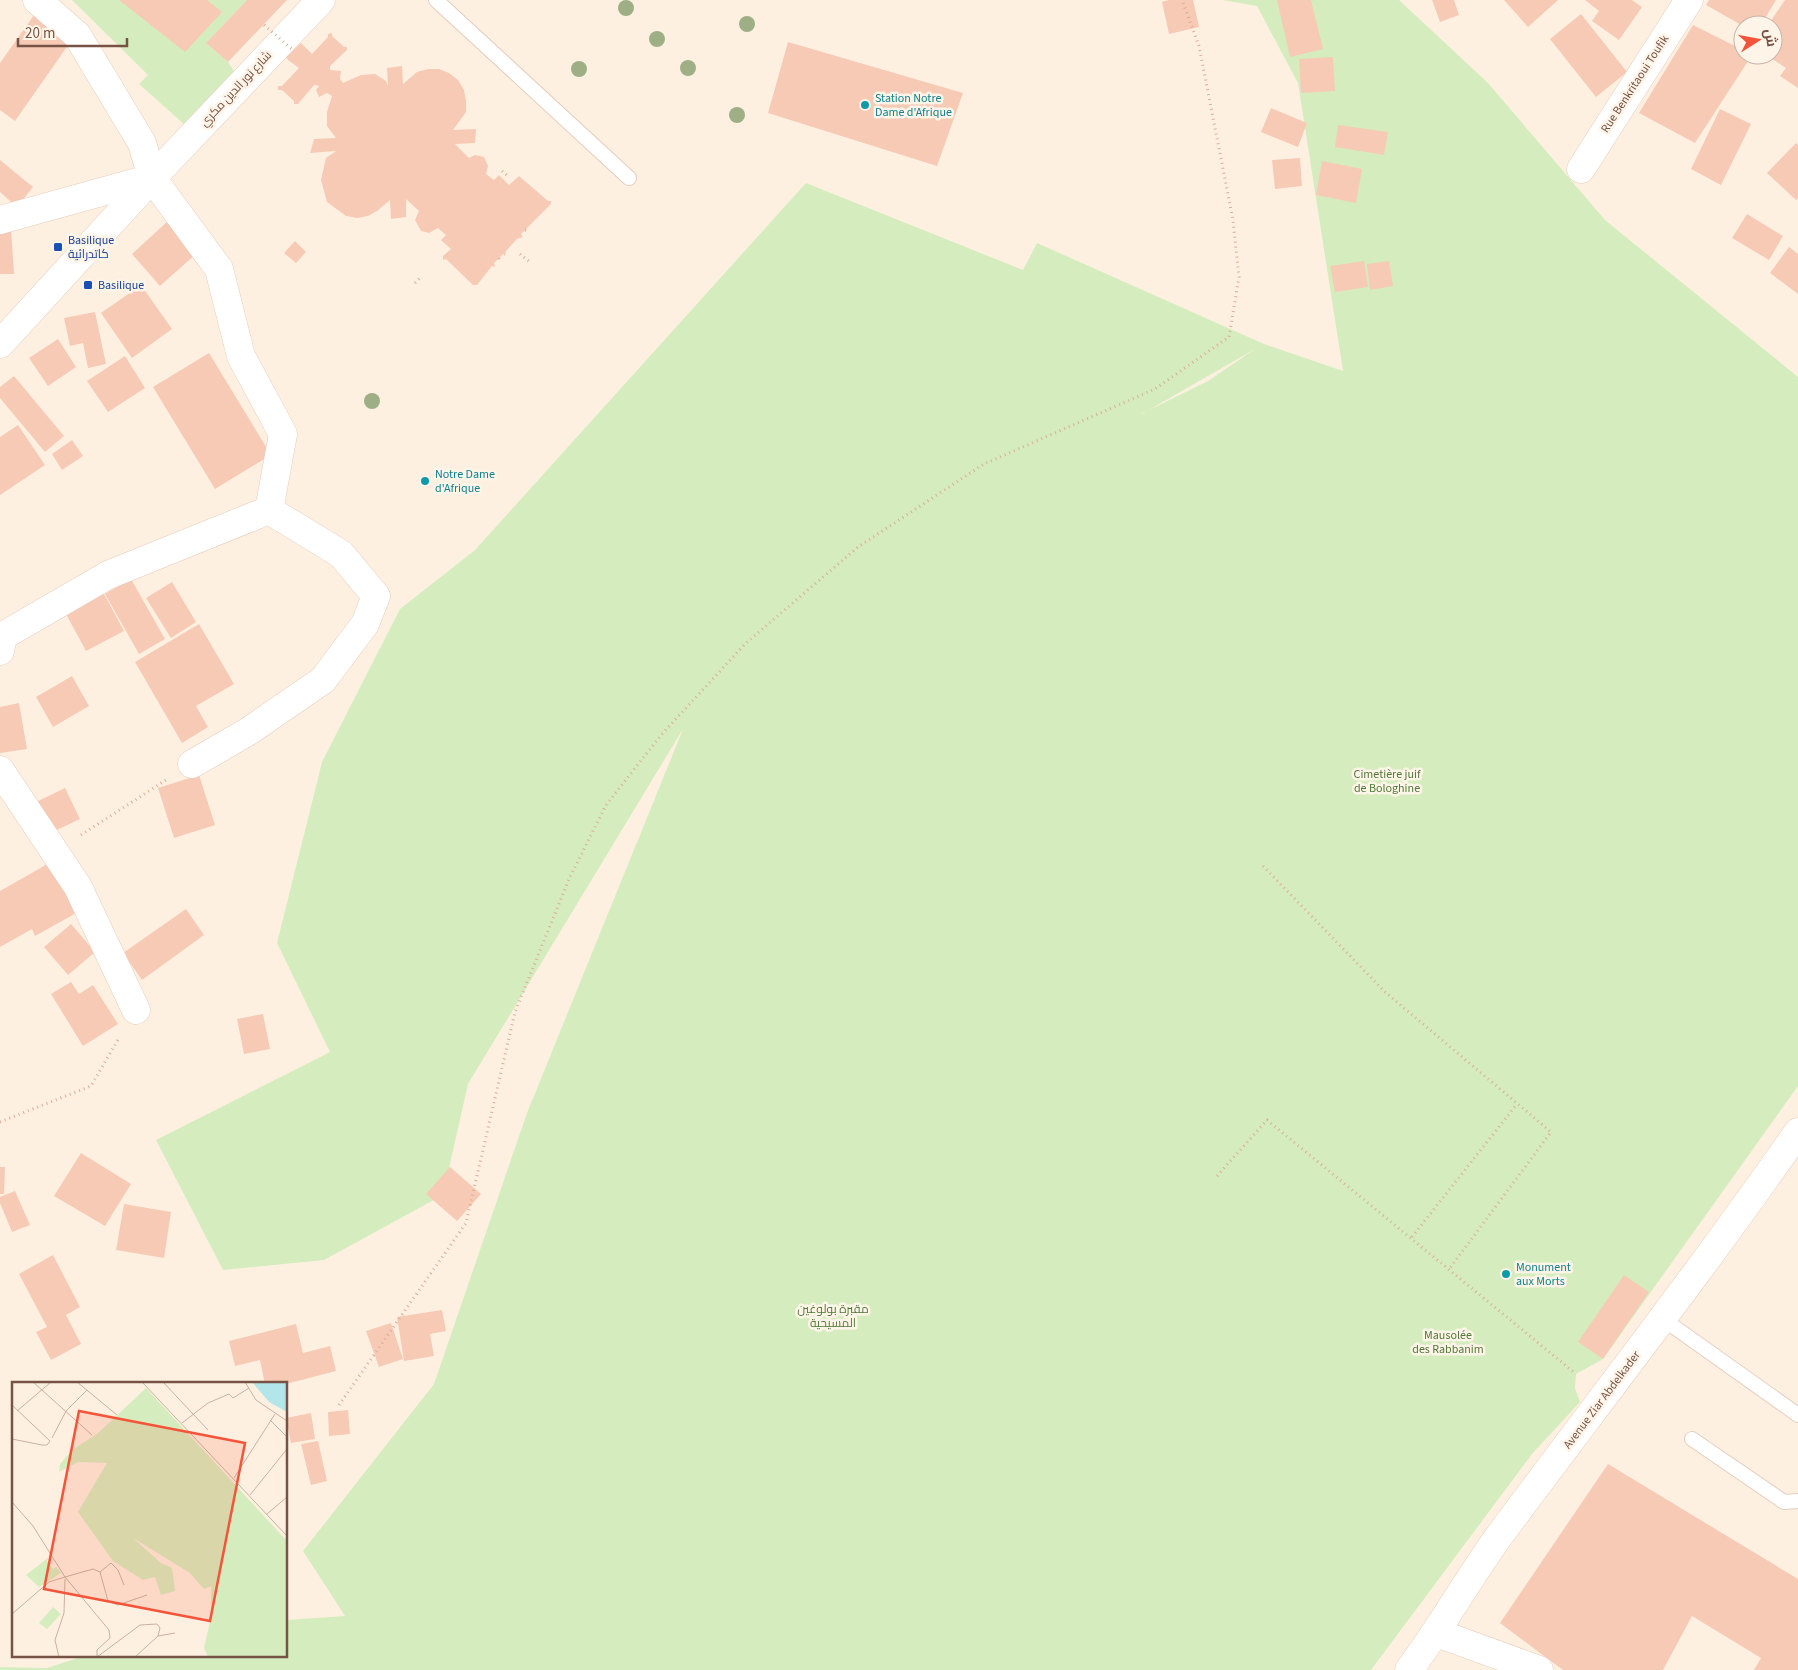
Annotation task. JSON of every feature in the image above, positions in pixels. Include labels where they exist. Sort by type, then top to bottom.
[{"type":"street","points":[[38,0],[77,35],[142,143],[152,178],[220,269],[241,356],[283,434],[269,510]]},
{"type":"street","name":"شارع نور الدين مكري","points":[[0,344],[152,178],[321,0]]},
{"type":"street","name":"Rue Benkritaoui Toufik","points":[[1581,169],[1689,0]]},
{"type":"street","points":[[0,220],[152,178]]},
{"type":"street","points":[[0,651],[4,636],[108,575],[269,510]]},
{"type":"street","points":[[192,764],[249,731],[323,680],[365,624],[376,596],[341,554],[269,510]]},
{"type":"street","points":[[0,770],[78,887],[136,1010]]},
{"type":"street","name":"Avenue Ziar Abdelkader","points":[[1409,1670],[1437,1632],[1500,1535],[1732,1226],[1798,1132]]},
{"type":"street","points":[[1437,1632],[1539,1670]]},
{"type":"lane","points":[[436,0],[629,178]]},
{"type":"lane","points":[[1663,1319],[1798,1415]]},
{"type":"lane","points":[[1692,1439],[1784,1502],[1798,1501]]},
{"type":"path","points":[[339,1405],[466,1223],[515,1012],[569,880],[606,806],[662,734],[745,644],[858,547],[984,464],[1155,389],[1229,337],[1239,277],[1233,220],[1199,46],[1182,0]]},
{"type":"path","points":[[264,25],[293,50]]},
{"type":"path","points":[[502,171],[508,176]]},
{"type":"path","points":[[520,254],[530,262]]},
{"type":"path","points":[[415,283],[421,276]]},
{"type":"path","points":[[55,852],[192,764]]},
{"type":"path","points":[[1264,866],[1385,992],[1551,1132],[1450,1268]]},
{"type":"path","points":[[0,1122],[91,1086],[136,1010]]},
{"type":"path","points":[[1412,1237],[1517,1104]]},
{"type":"path","points":[[1217,1176],[1267,1120],[1450,1268],[1576,1374]]},
{"type":"green space","points":[[72,0],[247,0],[206,43],[228,62],[235,73],[186,126],[139,84],[148,75]]},
{"type":"green space","points":[[1222,0],[1399,0],[1488,83],[1605,220],[1798,377],[1798,1086],[1603,1359],[1576,1374],[1575,1388],[1580,1402],[1532,1454],[1371,1670],[0,1670],[0,1667],[47,1668],[78,1658],[288,1658],[288,1620],[345,1616],[303,1551],[434,1384],[527,1113],[683,729],[468,1084],[443,1195],[324,1260],[223,1270],[156,1140],[330,1052],[277,943],[322,762],[400,609],[475,550],[806,183],[1023,270],[1037,243],[1264,344],[1343,371],[1298,83],[1257,6]],"holes":[[[1255,349],[1208,381],[1148,411]]]},
{"type":"building","points":[[119,0],[207,0],[222,12],[185,52]]},
{"type":"building","points":[[247,0],[287,0],[228,62],[206,43]]},
{"type":"building","points":[[1169,0],[1193,0],[1199,27],[1169,34],[1162,2]]},
{"type":"building","points":[[1277,0],[1311,0],[1323,49],[1290,57]]},
{"type":"building","points":[[1432,0],[1454,0],[1459,15],[1440,22]]},
{"type":"building","points":[[1504,0],[1558,0],[1528,27]]},
{"type":"building","points":[[1585,0],[1632,0],[1642,7],[1619,40],[1592,21],[1599,11]]},
{"type":"building","points":[[1709,0],[1776,0],[1767,15],[1733,15],[1733,20],[1706,5]]},
{"type":"building","points":[[1785,0],[1798,0],[1798,88],[1780,76],[1786,68],[1781,65],[1783,65],[1783,15],[1775,15]]},
{"type":"building","points":[[1581,14],[1627,72],[1596,97],[1550,39]]},
{"type":"building","points":[[34,15],[71,41],[15,121],[0,110],[0,63]]},
{"type":"building","points":[[1693,25],[1733,45],[1733,65],[1746,65],[1695,143],[1639,113]]},
{"type":"building","points":[[332,33],[332,36],[344,47],[347,47],[347,50],[330,66],[330,70],[341,71],[340,79],[343,83],[361,75],[375,74],[386,81],[388,86],[387,68],[402,66],[403,84],[417,72],[428,69],[439,69],[449,73],[458,80],[464,90],[466,101],[466,112],[453,130],[476,129],[475,143],[455,144],[469,158],[475,155],[484,157],[488,166],[486,174],[494,180],[499,175],[509,185],[519,176],[548,201],[551,201],[551,204],[521,234],[523,237],[517,239],[506,251],[505,256],[503,254],[494,263],[495,267],[492,266],[477,285],[473,285],[446,259],[443,260],[443,256],[451,249],[441,240],[446,235],[438,228],[429,233],[421,231],[415,220],[419,211],[406,199],[406,217],[391,219],[390,200],[368,216],[357,218],[346,216],[327,202],[321,180],[326,158],[336,151],[310,153],[314,139],[336,138],[327,126],[327,112],[332,96],[327,93],[319,97],[316,90],[319,86],[314,85],[298,104],[294,104],[294,101],[282,90],[278,90],[278,86],[282,86],[299,68],[286,57],[301,43],[312,54],[328,37],[328,34]]},
{"type":"building","name":"Station Notre Dame d'Afrique","points":[[788,42],[963,93],[937,166],[768,113]]},
{"type":"building","points":[[1333,57],[1335,91],[1301,93],[1299,59]]},
{"type":"building","points":[[1271,108],[1307,123],[1298,147],[1261,132]]},
{"type":"building","points":[[1720,109],[1751,124],[1721,185],[1691,169]]},
{"type":"building","points":[[1338,125],[1388,132],[1384,155],[1335,147]]},
{"type":"building","points":[[1796,143],[1798,145],[1798,198],[1796,200],[1767,173]]},
{"type":"building","points":[[1300,158],[1302,186],[1275,189],[1272,160]]},
{"type":"building","points":[[0,160],[33,187],[17,207],[0,192]]},
{"type":"building","points":[[1322,161],[1362,169],[1356,203],[1316,195]]},
{"type":"building","points":[[1747,214],[1783,236],[1769,260],[1732,238]]},
{"type":"building","points":[[168,221],[197,253],[160,286],[132,254]]},
{"type":"building","points":[[0,229],[11,229],[14,274],[0,274]]},
{"type":"building","points":[[295,241],[306,252],[296,263],[284,253]]},
{"type":"building","points":[[1789,247],[1798,254],[1798,294],[1770,273]]},
{"type":"building","points":[[1364,261],[1368,287],[1335,292],[1330,266]]},
{"type":"building","points":[[1389,261],[1393,286],[1370,290],[1367,264]]},
{"type":"building","points":[[141,285],[172,329],[132,358],[101,313]]},
{"type":"building","points":[[95,312],[106,364],[88,368],[83,343],[70,346],[64,318]]},
{"type":"building","points":[[58,339],[76,367],[48,386],[29,358]]},
{"type":"building","points":[[209,353],[271,455],[215,489],[153,387]]},
{"type":"building","points":[[125,356],[145,388],[108,412],[87,381]]},
{"type":"building","points":[[14,376],[64,436],[45,452],[0,398],[0,387]]},
{"type":"building","points":[[18,425],[45,465],[0,495],[0,437]]},
{"type":"building","points":[[72,440],[83,456],[62,470],[52,454]]},
{"type":"building","points":[[131,579],[165,639],[139,654],[105,594]]},
{"type":"building","points":[[172,582],[196,622],[171,638],[146,598]]},
{"type":"building","points":[[104,594],[124,631],[86,651],[66,614]]},
{"type":"building","points":[[199,624],[234,684],[196,706],[208,727],[182,743],[135,662]]},
{"type":"building","points":[[72,676],[89,706],[53,727],[36,697]]},
{"type":"building","points":[[19,703],[27,749],[0,753],[0,707]]},
{"type":"building","points":[[199,775],[215,825],[174,838],[158,788]]},
{"type":"building","points":[[65,788],[80,819],[46,835],[32,804]]},
{"type":"building","points":[[51,862],[78,912],[35,936],[32,929],[0,947],[0,891]]},
{"type":"building","points":[[186,909],[204,935],[142,980],[123,953]]},
{"type":"building","points":[[71,924],[95,952],[68,975],[44,947]]},
{"type":"building","points":[[71,982],[79,994],[93,985],[118,1024],[83,1046],[51,994]]},
{"type":"building","points":[[263,1014],[270,1049],[244,1054],[237,1019]]},
{"type":"building","points":[[81,1153],[131,1184],[105,1226],[54,1196]]},
{"type":"building","points":[[0,1167],[5,1167],[4,1194],[0,1194]]},
{"type":"building","points":[[450,1167],[481,1194],[457,1221],[426,1194]]},
{"type":"building","points":[[15,1191],[30,1225],[12,1232],[0,1203],[0,1197]]},
{"type":"building","points":[[124,1204],[171,1212],[164,1258],[116,1250]]},
{"type":"building","points":[[53,1255],[80,1307],[66,1315],[81,1344],[51,1360],[36,1332],[47,1327],[19,1274]]},
{"type":"building","points":[[1624,1275],[1649,1292],[1603,1359],[1578,1342]]},
{"type":"building","points":[[442,1310],[446,1331],[430,1334],[434,1356],[404,1361],[397,1317]]},
{"type":"building","points":[[391,1323],[403,1359],[379,1367],[366,1331]]},
{"type":"building","points":[[296,1324],[303,1353],[330,1346],[336,1371],[288,1383],[265,1382],[260,1360],[235,1366],[229,1341]]},
{"type":"building","points":[[348,1410],[350,1434],[329,1436],[328,1412]]},
{"type":"building","points":[[311,1413],[315,1439],[291,1443],[288,1418]]},
{"type":"building","points":[[318,1441],[327,1481],[311,1485],[301,1444]]},
{"type":"building","points":[[1608,1464],[1798,1579],[1798,1670],[1754,1670],[1761,1658],[1692,1616],[1663,1670],[1563,1670],[1500,1623]]},
{"type":"place","name":"Station Notre Dame d'Afrique","points":[[865,105]]},
{"type":"place","name":"Basilique كاتدرائية","points":[[58,247]]},
{"type":"place","name":"Basilique","points":[[88,285]]},
{"type":"place","name":"Notre Dame d'Afrique","points":[[425,481]]},
{"type":"place","name":"Monument aux Morts","points":[[1506,1274]]},
{"type":"park label","name":"Cimetière juif de Bologhine","points":[[1387,781]]},
{"type":"park label","name":"مقبرة بولوغين المسيحية","points":[[833,1316]]},
{"type":"park label","name":"Mausolée des Rabbanim","points":[[1448,1342]]}]
